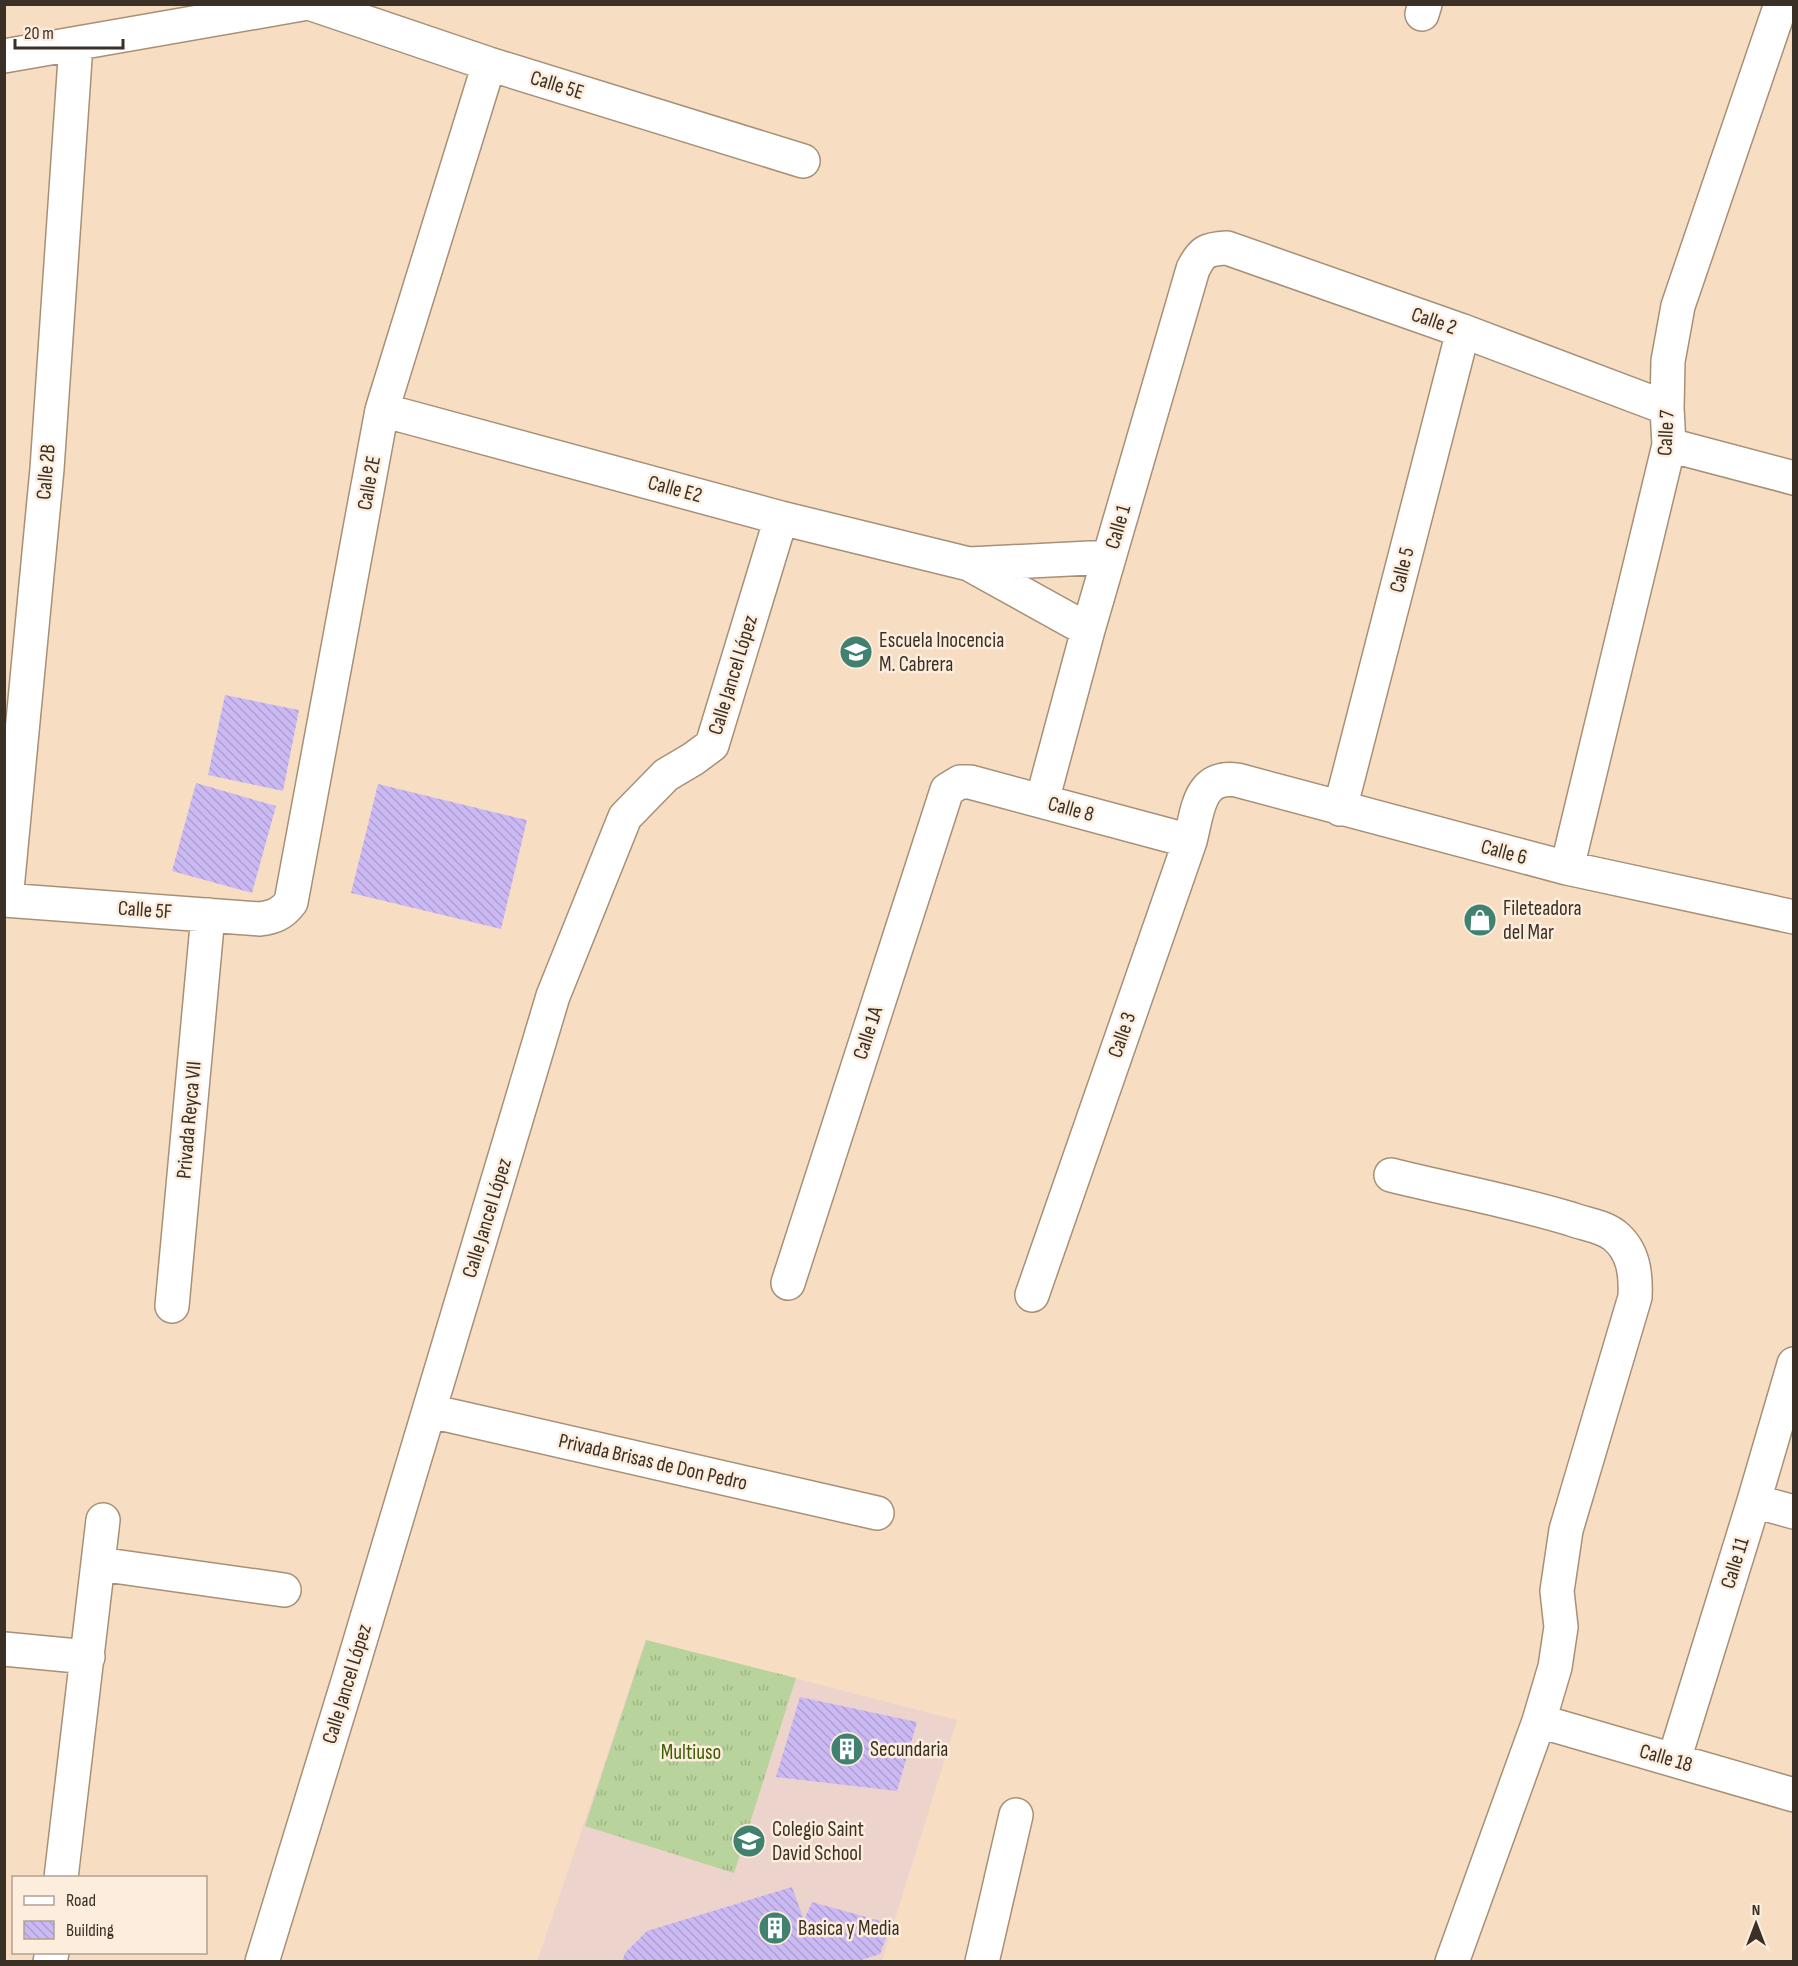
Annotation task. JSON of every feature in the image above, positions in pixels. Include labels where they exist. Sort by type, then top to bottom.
[{"type":"street","points":[[4,56],[302,4]]},
{"type":"street","name":"Calle 5E","points":[[312,4],[489,64],[803,161]]},
{"type":"street","name":"Calle 7","points":[[1567,868],[1669,445],[1668,361],[1678,306],[1781,4]]},
{"type":"street","name":"Calle 2B","points":[[5,900],[47,469],[76,44]]},
{"type":"street","name":"Calle 2E","points":[[284,911],[291,902],[293,892],[382,410],[489,64]]},
{"type":"street","name":"Calle 2","points":[[1200,255],[1211,248],[1227,248],[1463,331],[1667,408]]},
{"type":"street","name":"Calle 1","points":[[1042,801],[1088,630],[1192,269],[1200,255]]},
{"type":"street","name":"Calle 5","points":[[1340,809],[1463,331]]},
{"type":"street","name":"Calle E2","points":[[382,410],[781,518],[969,564],[1088,630]]},
{"type":"street","points":[[1669,445],[1794,478]]},
{"type":"street","name":"Calle Jancel López","points":[[262,1962],[430,1411],[553,996],[625,817],[666,775],[712,745],[781,518]]},
{"type":"street","name":"Calle E2","points":[[969,564],[1109,557]]},
{"type":"street","name":"Calle 6","points":[[1218,780],[1237,780],[1567,868],[1794,917]]},
{"type":"street","name":"Calle 3","points":[[1032,1295],[1190,841],[1203,794],[1210,785],[1218,780]]},
{"type":"street","name":"Calle 8","points":[[952,785],[970,782],[1190,841]]},
{"type":"street","name":"Calle 1A","points":[[788,1283],[943,799],[946,790],[952,785]]},
{"type":"street","name":"Calle 5F","points":[[5,900],[208,925],[273,917],[284,911]]},
{"type":"street","name":"Privada Reyca VII","points":[[172,1306],[208,925]]},
{"type":"street","points":[[1391,1175],[1556,1215],[1612,1234],[1631,1256],[1635,1273],[1635,1297],[1566,1530],[1557,1591],[1561,1627],[1557,1657],[1539,1721],[1452,1962]]},
{"type":"street","name":"Calle 11","points":[[1674,1760],[1794,1364]]},
{"type":"street","name":"Privada Brisas de Don Pedro","points":[[430,1411],[877,1514]]},
{"type":"street","points":[[1754,1502],[1794,1512]]},
{"type":"street","points":[[61,1876],[103,1520]]},
{"type":"street","points":[[99,1564],[284,1590]]},
{"type":"street","points":[[4,1649],[88,1657]]},
{"type":"street","name":"Calle 18","points":[[1539,1721],[1794,1795]]},
{"type":"street","points":[[982,1962],[1016,1815]]},
{"type":"shaded area","name":"Colegio Saint David School","points":[[646,1640],[957,1720],[882,1961],[537,1962]]},
{"type":"green space","name":"Multiuso","points":[[646,1640],[796,1678],[734,1873],[585,1826]]},
{"type":"building","points":[[225,695],[299,710],[283,791],[208,775]]},
{"type":"building","points":[[196,783],[276,806],[252,893],[172,871]]},
{"type":"building","points":[[378,784],[527,820],[501,929],[351,893]]},
{"type":"building","name":"Secundaria","points":[[800,1697],[917,1722],[897,1791],[776,1777]]},
{"type":"building","name":"Basica y Media","points":[[792,1887],[804,1920],[812,1902],[891,1924],[880,1954],[855,1962],[622,1962],[625,1953],[647,1931]]},
{"type":"place","name":"Escuela Inocencia M. Cabrera","points":[[856,652]]},
{"type":"place","name":"Fileteadora del Mar","points":[[1480,920]]},
{"type":"place","name":"Secundaria","points":[[847,1749]]},
{"type":"place","name":"Colegio Saint David School","points":[[749,1841]]},
{"type":"place","name":"Basica y Media","points":[[775,1928]]}]
